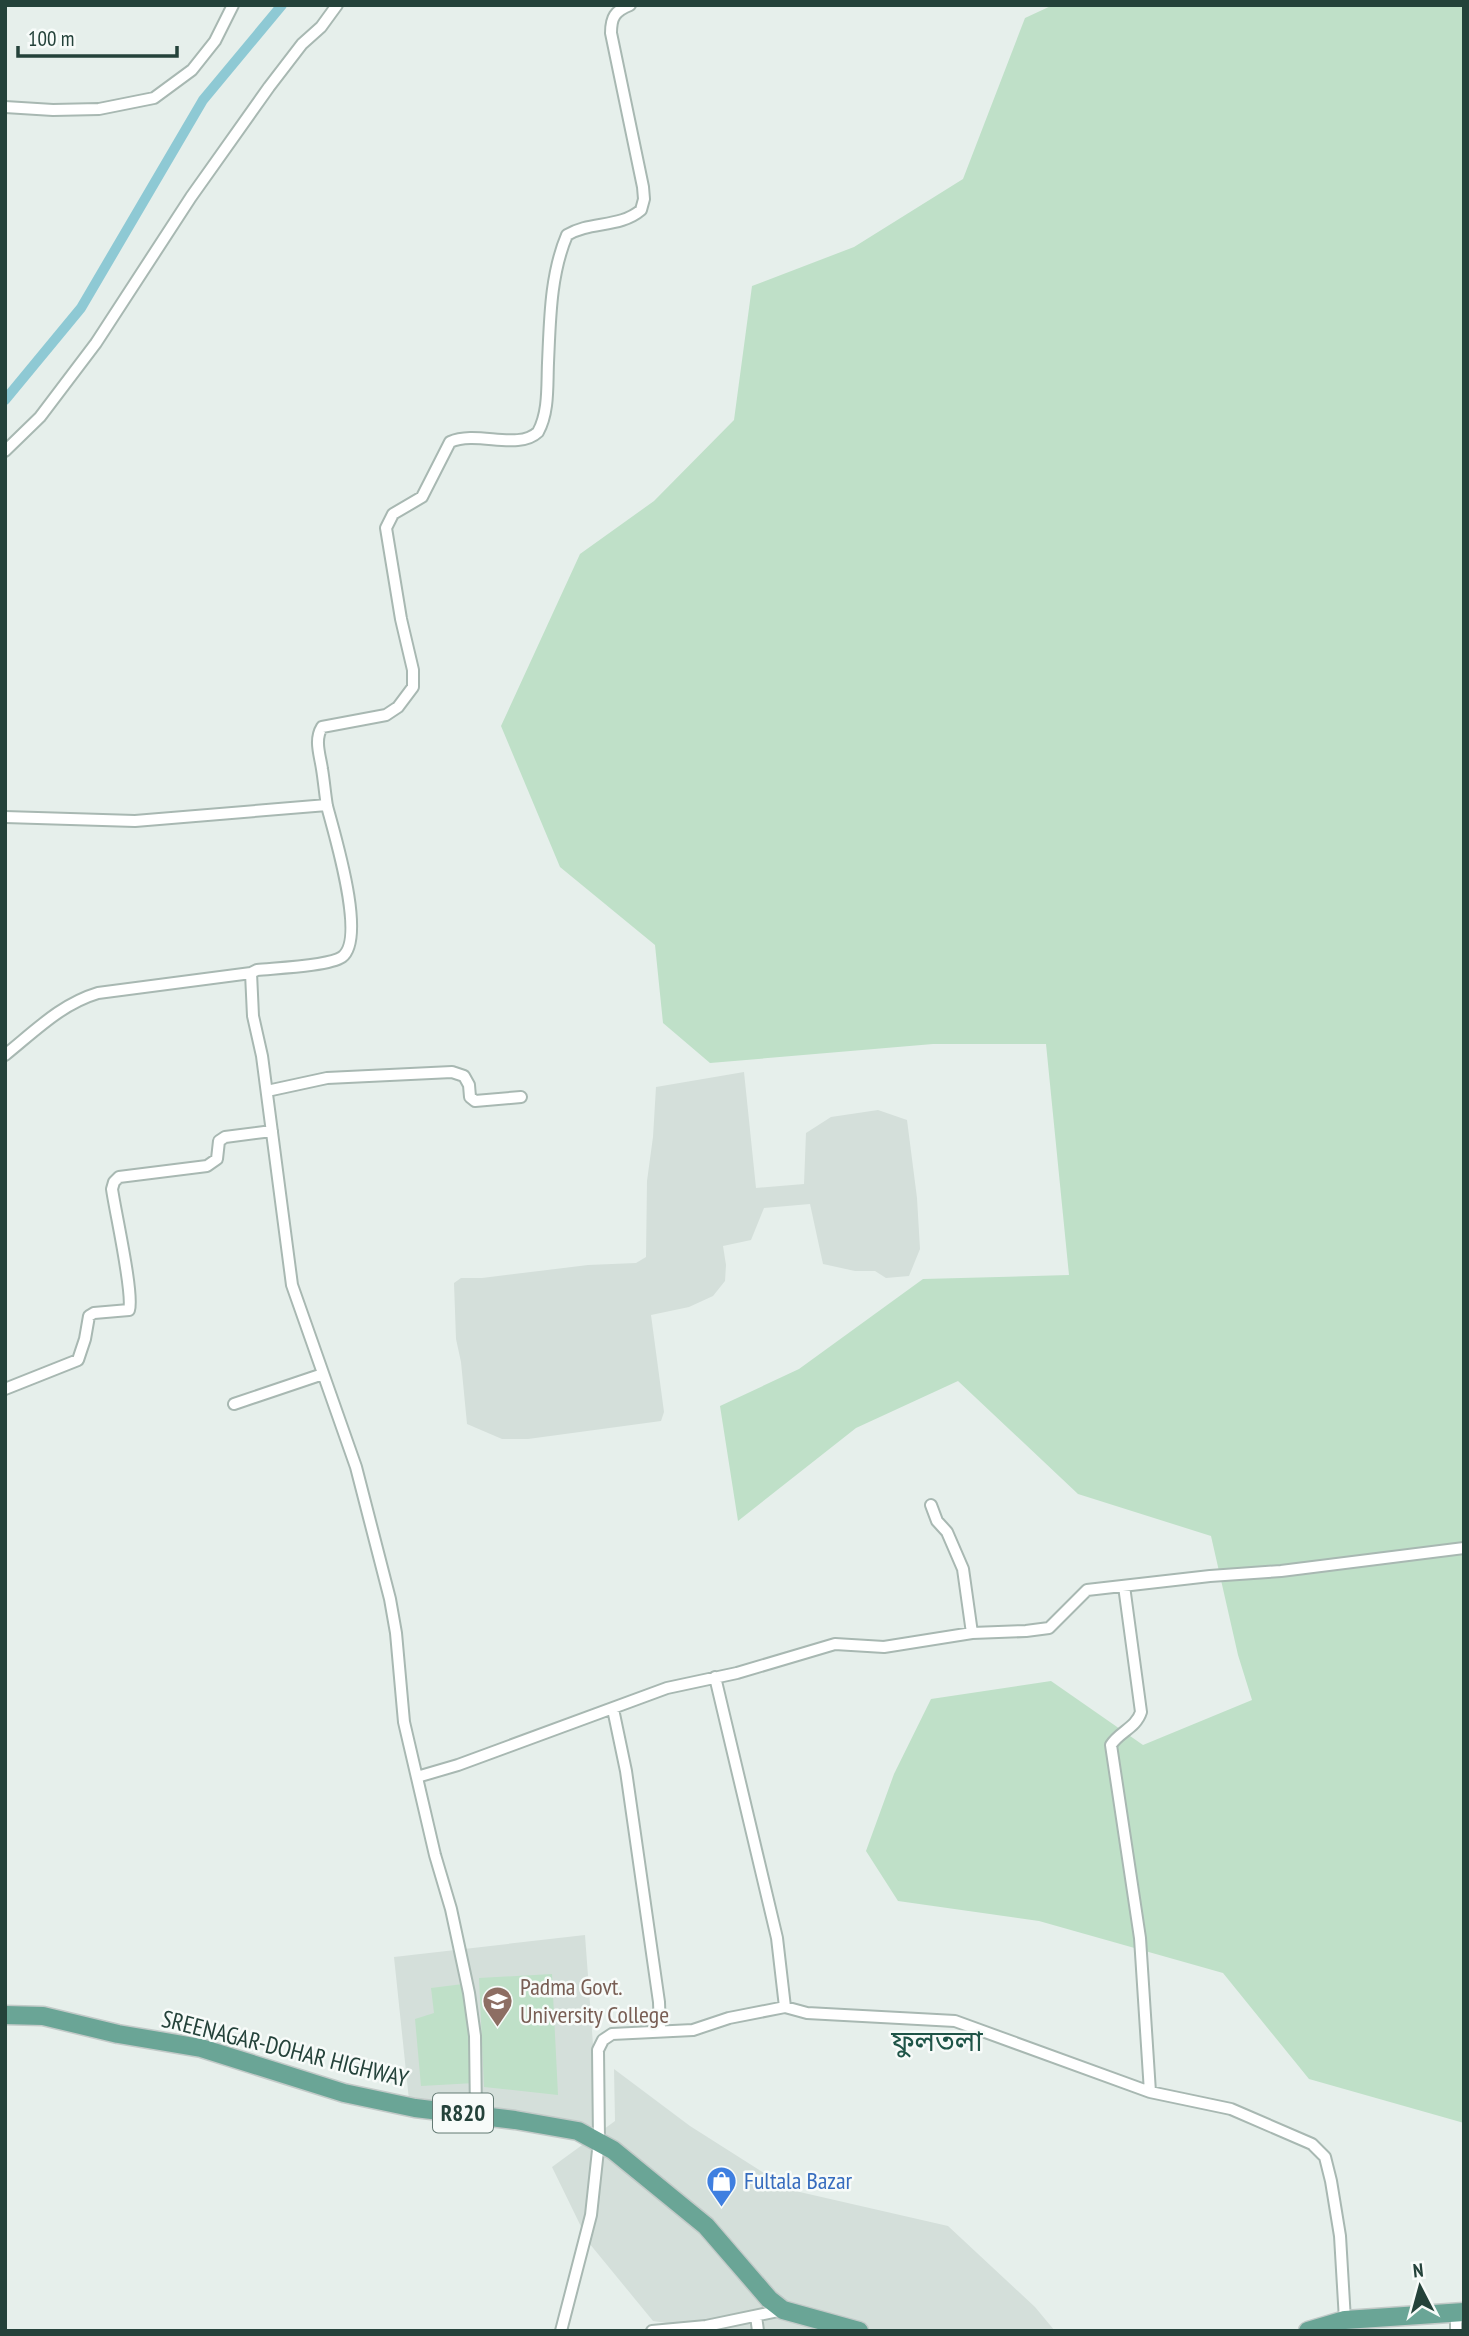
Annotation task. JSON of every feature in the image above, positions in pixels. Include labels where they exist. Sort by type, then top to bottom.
[{"type":"main road","name":"SREENAGAR-DOHAR HIGHWAY","points":[[5,2015],[43,2016],[118,2034],[201,2048],[344,2093],[415,2108],[578,2131],[599,2141],[706,2226],[769,2299],[783,2310],[859,2331]]},
{"type":"main road","points":[[1307,2331],[1345,2320],[1459,2319]]},
{"type":"street","points":[[5,107],[99,109],[154,98],[192,70],[215,41],[233,5]]},
{"type":"street","points":[[5,451],[40,417],[96,343],[191,197],[302,44],[321,27],[337,5]]},
{"type":"street","points":[[5,1055],[60,1009],[78,999],[98,993],[328,962],[345,955],[349,948],[350,914],[346,880],[327,805],[317,738],[322,727],[386,715],[398,707],[413,687],[413,670],[401,619],[386,528],[393,514],[422,497],[450,442],[471,438],[526,440],[538,432],[545,406],[549,327],[557,267],[567,235],[583,227],[623,221],[641,210],[643,187],[611,33],[614,14],[630,5]]},
{"type":"street","points":[[5,817],[135,821],[327,805]]},
{"type":"street","points":[[251,973],[253,1016],[262,1056],[292,1285],[356,1467],[390,1599],[396,1633],[404,1722],[469,1993],[475,2036],[476,2115]]},
{"type":"street","points":[[267,1091],[327,1078],[452,1072],[464,1076],[469,1085],[470,1097],[475,1101],[522,1097]]},
{"type":"street","points":[[5,1390],[78,1360],[89,1316],[94,1313],[129,1310],[131,1305],[112,1189],[119,1177],[207,1166],[218,1159],[219,1140],[272,1131]]},
{"type":"street","points":[[234,1405],[323,1374]]},
{"type":"street","points":[[931,1505],[937,1521],[947,1532],[963,1569],[972,1633]]},
{"type":"street","points":[[417,1777],[458,1765],[667,1688],[835,1644],[884,1647],[972,1633],[1049,1628],[1087,1590],[1281,1571],[1464,1548]]},
{"type":"street","points":[[1124,1586],[1141,1712],[1138,1720],[1116,1737],[1111,1745],[1140,1938],[1150,2092]]},
{"type":"street","points":[[715,1677],[777,1938],[785,2007]]},
{"type":"street","points":[[613,1709],[626,1771],[659,2002],[660,2031]]},
{"type":"street","points":[[561,2331],[591,2216],[599,2141],[598,2050],[603,2040],[612,2034],[693,2030],[729,2018],[785,2007],[807,2013],[955,2021],[1150,2092],[1231,2109],[1312,2144],[1325,2157],[1331,2181],[1340,2236],[1345,2320]]},
{"type":"street","points":[[652,2331],[706,2326],[783,2310]]},
{"type":"street","points":[[756,2316],[758,2331]]},
{"type":"shaded area","points":[[744,1072],[756,1188],[804,1184],[806,1133],[831,1117],[878,1110],[907,1120],[917,1198],[920,1249],[909,1276],[886,1278],[875,1271],[855,1271],[823,1264],[810,1204],[764,1208],[751,1240],[723,1246],[725,1281],[713,1296],[689,1307],[651,1315],[664,1412],[661,1421],[528,1439],[502,1439],[467,1424],[456,1339],[454,1283],[461,1278],[482,1278],[588,1265],[636,1263],[646,1257],[647,1181],[656,1087]]},
{"type":"shaded area","name":"Padma Govt. University College","points":[[585,1935],[599,2127],[409,2100],[394,1957]]},
{"type":"shaded area","name":"Fultala Bazar","points":[[614,2069],[690,2126],[791,2190],[948,2226],[1035,2307],[1055,2331],[721,2331],[653,2321],[589,2243],[552,2167],[615,2121]]},
{"type":"green space","points":[[1053,5],[1464,5],[1464,2123],[1309,2079],[1223,1973],[1039,1921],[898,1901],[866,1851],[894,1774],[931,1699],[1051,1681],[1143,1745],[1252,1700],[1238,1655],[1211,1536],[1078,1494],[958,1381],[856,1428],[738,1521],[720,1406],[799,1369],[923,1279],[1069,1275],[1046,1044],[933,1044],[710,1063],[663,1023],[655,945],[560,867],[501,726],[580,554],[654,501],[734,420],[752,286],[854,247],[963,179],[1025,18]]},
{"type":"green space","points":[[552,1974],[558,2095],[484,2087],[479,1978]]},
{"type":"green space","points":[[463,1984],[475,2083],[421,2086],[415,2019],[434,2013],[431,1988]]},
{"type":"waterway","points":[[5,400],[81,308],[203,100],[282,5]]},
{"type":"place","name":"Padma Govt. University College","points":[[497,2028]]},
{"type":"place","name":"Fultala Bazar","points":[[721,2208]]},
{"type":"district","name":"ফুলতলা","points":[[937,2041]]}]
